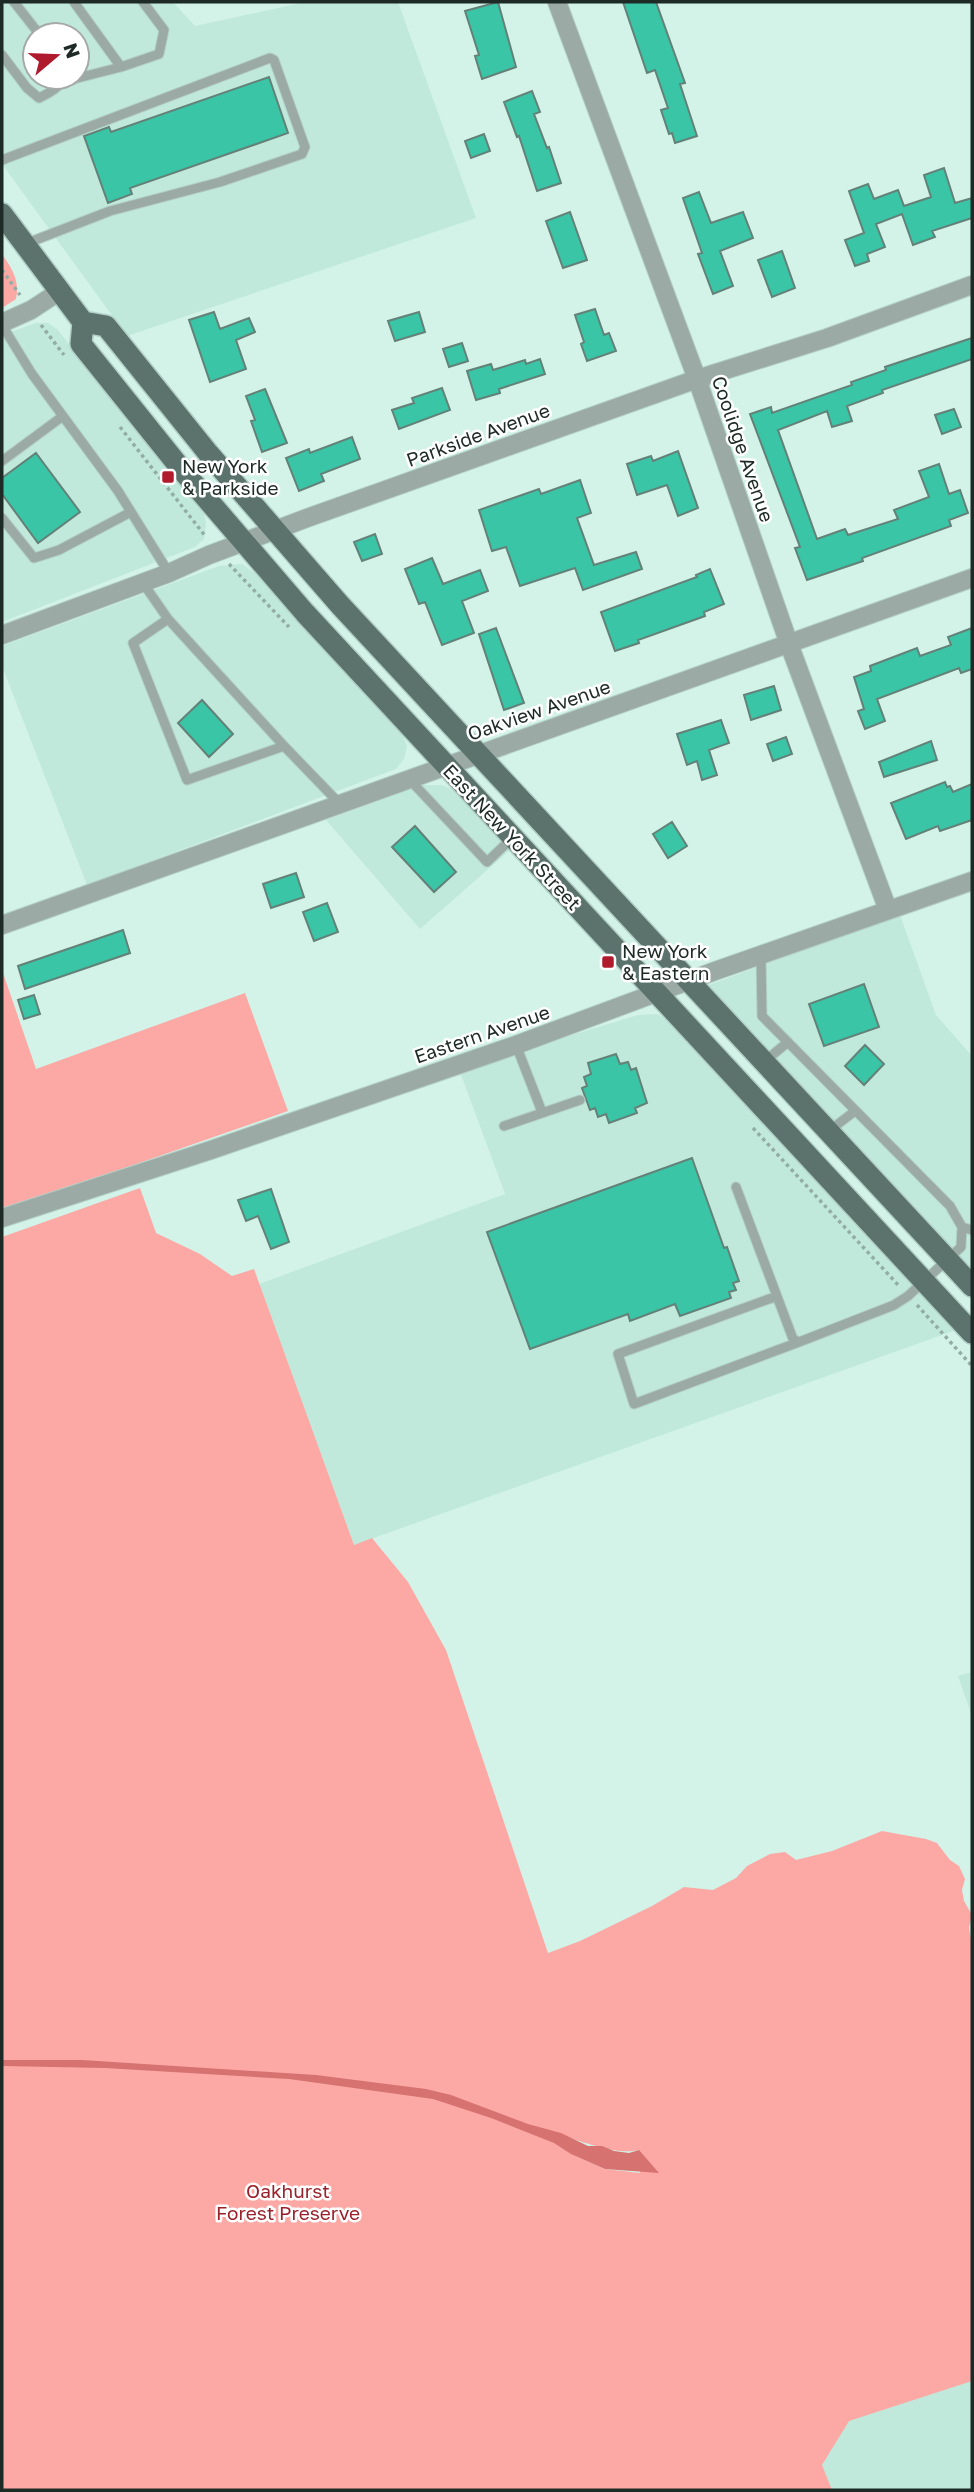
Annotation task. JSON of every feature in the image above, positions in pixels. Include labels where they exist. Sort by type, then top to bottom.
[{"type":"main road","name":"East New York Street","points":[[2,214],[83,322],[81,344],[242,542],[972,1333]]},
{"type":"main road","name":"East New York Street","points":[[83,322],[106,326],[157,392],[273,530],[972,1286]]},
{"type":"street","name":"Coolidge Avenue","points":[[557,2],[697,379],[789,643],[888,910]]},
{"type":"street","name":"Parkside Avenue","points":[[2,635],[169,573],[273,530],[697,379],[827,338],[972,285]]},
{"type":"street","points":[[2,324],[31,310],[60,291]]},
{"type":"street","name":"Oakview Avenue","points":[[2,925],[972,578]]},
{"type":"street","name":"Eastern Avenue","points":[[2,1218],[211,1150],[516,1045],[972,881]]},
{"type":"lane","points":[[14,2],[29,21]]},
{"type":"lane","points":[[74,2],[121,67]]},
{"type":"lane","points":[[91,73],[121,67],[159,54],[164,30],[144,2]]},
{"type":"lane","points":[[2,55],[21,80]]},
{"type":"lane","points":[[2,160],[270,58],[274,60],[305,147],[302,154],[220,182],[110,211],[24,244]]},
{"type":"lane","points":[[31,91],[39,98],[52,91]]},
{"type":"lane","points":[[2,324],[32,374],[131,512],[169,573]]},
{"type":"lane","points":[[2,461],[62,416]]},
{"type":"lane","points":[[2,518],[34,558],[59,550],[131,512]]},
{"type":"lane","points":[[143,583],[168,619],[340,804]]},
{"type":"lane","points":[[168,619],[133,643],[187,780],[284,746]]},
{"type":"lane","points":[[409,779],[487,862],[513,838]]},
{"type":"lane","points":[[761,956],[762,1016],[950,1206],[962,1227],[961,1247],[894,1305],[634,1404],[618,1353],[777,1296]]},
{"type":"lane","points":[[764,1062],[788,1042]]},
{"type":"lane","points":[[516,1045],[542,1112]]},
{"type":"lane","points":[[504,1126],[580,1100]]},
{"type":"lane","points":[[828,1131],[855,1111]]},
{"type":"lane","points":[[736,1187],[793,1339],[799,1342]]},
{"type":"lane","points":[[962,1227],[972,1230]]},
{"type":"path","points":[[2,270],[18,292]]},
{"type":"path","points":[[42,326],[67,358]]},
{"type":"path","points":[[117,423],[205,536]]},
{"type":"path","points":[[753,1128],[892,1279]]},
{"type":"path","points":[[923,1312],[972,1366]]},
{"type":"shaded area","points":[[2,2],[173,2],[195,26],[305,2],[398,2],[476,218],[127,336],[2,164]]},
{"type":"shaded area","points":[[36,323],[48,323],[57,329],[204,514],[206,523],[204,539],[195,547],[2,622],[2,335]]},
{"type":"shaded area","points":[[242,564],[258,575],[401,732],[407,746],[404,759],[396,769],[87,885],[2,666],[2,646],[219,566]]},
{"type":"shaded area","points":[[423,785],[441,785],[454,790],[510,850],[420,929],[326,820]]},
{"type":"shaded area","points":[[900,915],[936,1015],[972,1056],[972,1271],[706,986]]},
{"type":"shaded area","points":[[657,1014],[670,1021],[956,1330],[354,1545],[259,1284],[505,1194],[459,1069],[638,1015]]},
{"type":"shaded area","points":[[972,1672],[972,1716],[958,1676]]},
{"type":"shaded area","points":[[2,2060],[82,2060],[316,2075],[426,2089],[561,2133],[588,2146],[602,2146],[629,2153],[639,2150],[659,2173],[605,2169],[554,2143],[433,2099],[289,2079],[105,2068],[2,2066]]},
{"type":"shaded area","points":[[972,2346],[972,2490],[803,2490],[816,2412]]},
{"type":"green space","points":[[2,254],[14,275],[17,292],[16,299],[2,308]]},
{"type":"green space","points":[[2,970],[36,1069],[245,993],[288,1111],[2,1211]]},
{"type":"green space","name":"Oakhurst Forest Preserve","points":[[140,1188],[156,1233],[200,1254],[232,1276],[254,1269],[354,1545],[372,1538],[408,1582],[446,1650],[548,1953],[580,1941],[652,1906],[684,1887],[713,1890],[736,1878],[747,1866],[770,1854],[785,1852],[796,1860],[832,1851],[882,1831],[937,1843],[950,1860],[959,1866],[965,1879],[962,1890],[964,1901],[972,1915],[969,1928],[972,1944],[972,2381],[849,2421],[822,2465],[832,2490],[2,2490],[2,1237]],"holes":[[[570,2138],[613,2150],[639,2150],[640,2173],[605,2169],[576,2156]]]},
{"type":"building","points":[[498,2],[516,67],[482,79],[475,56],[479,55],[465,11]]},
{"type":"building","points":[[623,2],[656,2],[685,83],[680,84],[697,136],[675,143],[672,133],[669,134],[661,110],[668,108],[655,70],[647,73]]},
{"type":"building","points":[[269,77],[288,133],[130,188],[132,194],[108,203],[84,136],[109,127],[111,132]]},
{"type":"building","points":[[532,91],[540,112],[534,114],[561,183],[537,191],[519,136],[517,137],[504,102]]},
{"type":"building","points":[[484,134],[490,151],[471,158],[465,141]]},
{"type":"building","points":[[944,168],[955,203],[972,198],[972,218],[932,231],[935,237],[913,245],[902,214],[876,224],[885,247],[867,254],[869,261],[855,266],[845,240],[864,233],[849,191],[868,184],[874,199],[898,190],[904,206],[931,197],[924,175]]},
{"type":"building","points":[[699,192],[711,223],[743,212],[753,238],[720,251],[733,286],[713,294],[698,254],[702,253],[683,198]]},
{"type":"building","points":[[570,212],[587,260],[563,268],[546,221]]},
{"type":"building","points":[[782,251],[795,288],[772,297],[758,260]]},
{"type":"building","points":[[595,309],[604,335],[609,333],[616,351],[587,361],[575,315]]},
{"type":"building","points":[[214,312],[220,329],[249,318],[255,332],[236,340],[246,369],[210,382],[189,320]]},
{"type":"building","points":[[419,312],[425,332],[395,341],[388,321]]},
{"type":"building","points":[[972,338],[972,359],[882,390],[883,393],[847,406],[852,421],[832,427],[827,411],[778,430],[817,539],[845,529],[848,535],[898,519],[894,510],[929,497],[919,471],[939,464],[949,494],[960,490],[968,513],[949,520],[951,526],[807,580],[795,548],[800,547],[750,414],[771,407],[772,413],[852,385],[851,382],[886,370],[885,367]]},
{"type":"building","points":[[462,343],[468,361],[449,367],[443,349]]},
{"type":"building","points":[[540,359],[545,374],[499,389],[500,393],[476,400],[467,371],[491,364],[493,370],[525,360],[526,364]]},
{"type":"building","points":[[442,388],[450,410],[399,429],[392,410],[414,403],[412,398]]},
{"type":"building","points":[[265,389],[287,443],[262,452],[246,396]]},
{"type":"building","points":[[954,409],[961,427],[942,434],[935,415]]},
{"type":"building","points":[[352,437],[360,459],[321,474],[324,481],[299,491],[286,458],[309,449],[310,453]]},
{"type":"building","points":[[678,451],[698,508],[678,516],[667,485],[637,495],[627,464],[651,456],[653,461]]},
{"type":"building","points":[[36,453],[80,512],[38,543],[2,494],[2,478]]},
{"type":"building","points":[[580,480],[591,513],[577,518],[594,565],[636,552],[642,569],[583,590],[575,568],[520,586],[506,547],[492,551],[479,510],[539,489],[541,494]]},
{"type":"building","points":[[375,534],[382,554],[362,561],[354,542]]},
{"type":"building","points":[[432,558],[443,584],[480,570],[488,591],[462,601],[474,633],[442,645],[425,602],[419,604],[405,569]]},
{"type":"building","points":[[710,569],[724,604],[704,612],[705,616],[615,651],[601,612],[697,577],[696,575]]},
{"type":"building","points":[[496,628],[524,703],[504,710],[479,634]]},
{"type":"building","points":[[972,628],[972,669],[961,673],[959,668],[877,699],[885,721],[865,729],[858,711],[864,709],[854,677],[871,671],[870,666],[917,648],[920,656],[951,645],[948,637]]},
{"type":"building","points":[[774,686],[781,710],[751,720],[744,695]]},
{"type":"building","points":[[202,700],[233,734],[209,757],[178,723]]},
{"type":"building","points":[[721,720],[729,743],[709,750],[717,775],[702,780],[697,761],[687,765],[677,734]]},
{"type":"building","points":[[786,737],[792,754],[773,761],[767,744]]},
{"type":"building","points":[[931,741],[937,760],[884,777],[879,762]]},
{"type":"building","points":[[945,782],[953,792],[972,784],[972,820],[940,831],[938,826],[906,839],[891,803]]},
{"type":"building","points":[[672,822],[687,846],[668,858],[653,834]]},
{"type":"building","points":[[415,826],[456,872],[434,892],[392,847]]},
{"type":"building","points":[[296,873],[304,897],[271,908],[263,884]]},
{"type":"building","points":[[327,903],[338,932],[314,941],[303,912]]},
{"type":"building","points":[[123,930],[130,953],[25,989],[18,966]]},
{"type":"building","points":[[864,984],[879,1027],[824,1046],[809,1004]]},
{"type":"building","points":[[34,995],[40,1014],[24,1019],[18,1000]]},
{"type":"building","points":[[865,1045],[884,1064],[864,1085],[845,1066]]},
{"type":"building","points":[[616,1054],[620,1064],[628,1062],[631,1070],[636,1068],[647,1103],[635,1108],[637,1113],[609,1123],[606,1114],[598,1117],[595,1108],[590,1110],[582,1088],[587,1086],[584,1077],[591,1074],[588,1063]]},
{"type":"building","points":[[692,1158],[724,1248],[727,1247],[739,1281],[733,1283],[736,1290],[729,1292],[731,1298],[680,1316],[675,1304],[630,1321],[628,1314],[530,1349],[487,1232]]},
{"type":"building","points":[[271,1189],[289,1242],[271,1249],[258,1216],[246,1221],[238,1200]]},
{"type":"place","name":"New York & Parkside","points":[[168,477]]},
{"type":"place","name":"New York & Eastern","points":[[608,962]]}]
